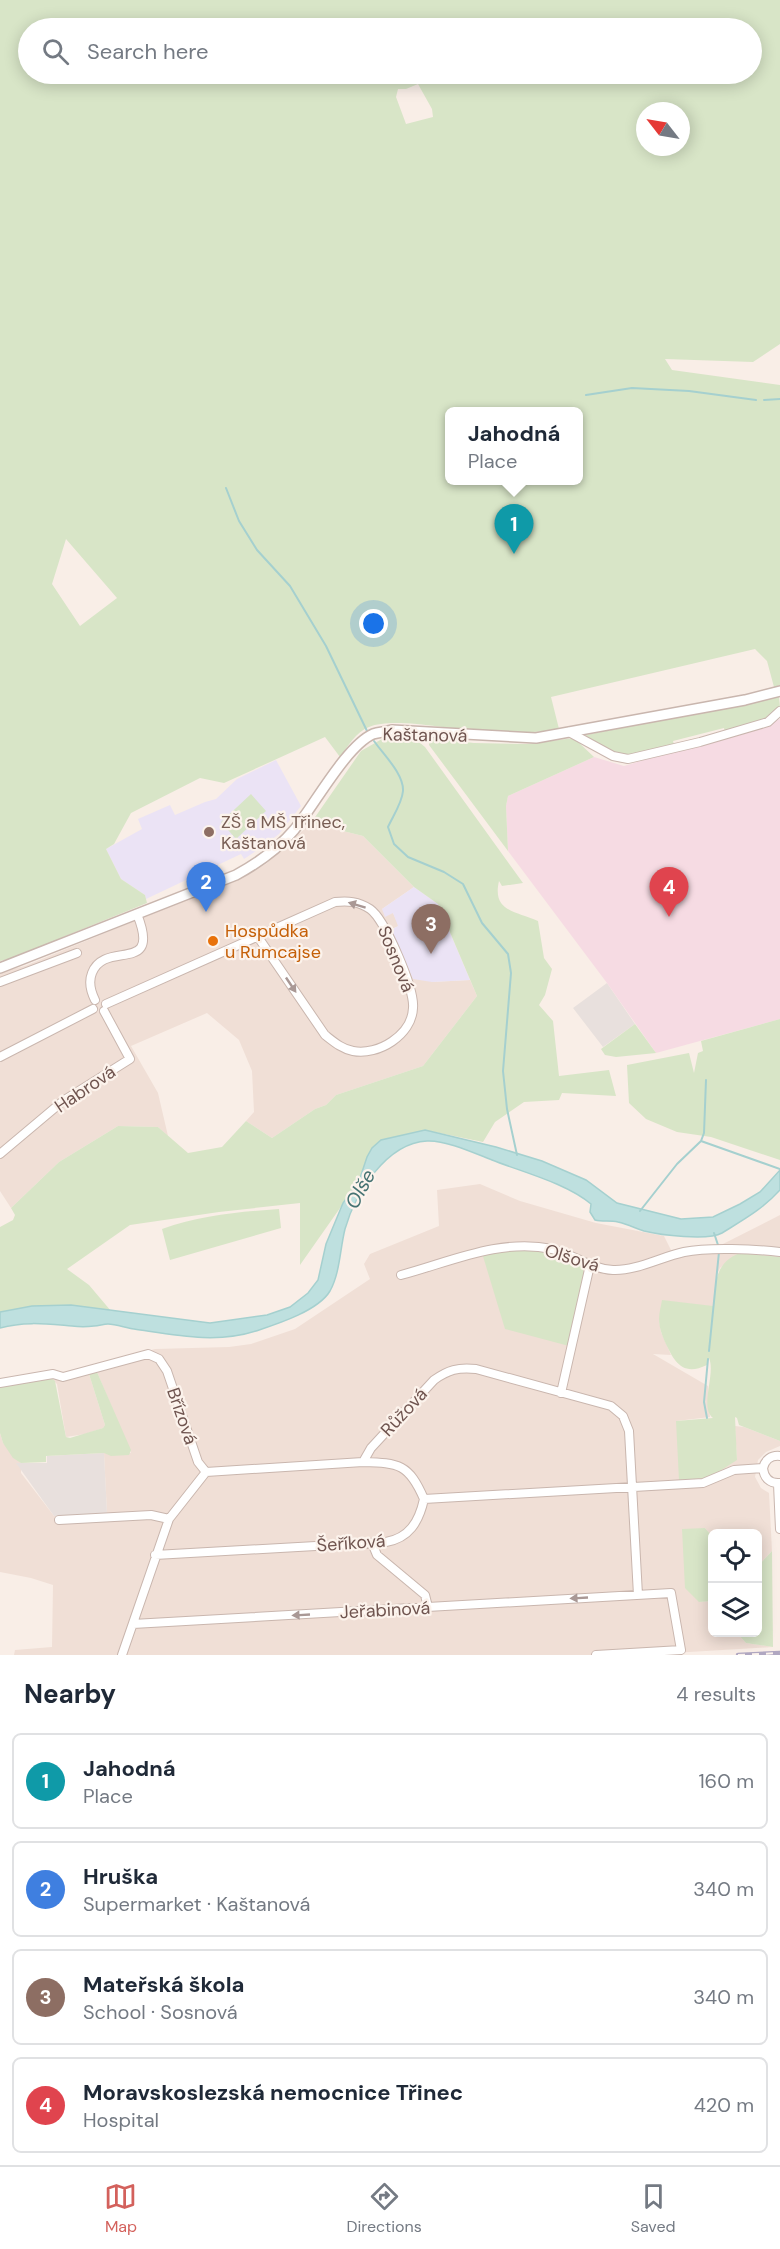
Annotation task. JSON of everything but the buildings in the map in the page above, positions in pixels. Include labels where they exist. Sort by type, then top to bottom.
[{"type":"street","name":"Kaštanová","points":[[0,968],[236,875],[258,863],[294,829],[351,754],[373,734],[392,730],[536,738],[734,702],[780,691]]},
{"type":"street","points":[[569,732],[613,756],[628,759],[768,722],[780,711]]},
{"type":"street","name":"Sosnová","points":[[105,1008],[258,937],[335,902],[353,901],[371,910],[383,925],[410,986],[414,1007],[411,1022],[400,1036],[368,1052],[354,1052],[340,1047],[325,1035],[258,937]]},
{"type":"street","points":[[94,1005],[90,979],[97,964],[109,957],[134,954],[143,944],[144,933],[137,914]]},
{"type":"street","points":[[0,982],[77,953]]},
{"type":"street","points":[[0,1057],[101,1000],[105,1008]]},
{"type":"street","name":"Habrová","points":[[0,1154],[63,1101],[130,1059],[105,1008]]},
{"type":"street","name":"Olšová","points":[[401,1275],[491,1248],[521,1246],[558,1251],[590,1264],[613,1270],[686,1251],[780,1252]]},
{"type":"street","points":[[561,1393],[590,1264]]},
{"type":"street","name":"Břízová","points":[[0,1383],[52,1374],[63,1377],[148,1354],[159,1359],[167,1371],[198,1462],[206,1472]]},
{"type":"street","name":"Růžová","points":[[363,1462],[371,1448],[385,1432],[434,1380],[446,1371],[461,1368],[476,1369],[611,1406],[623,1416],[629,1431],[638,1595]]},
{"type":"street","points":[[763,1468],[772,1457],[780,1456]]},
{"type":"street","points":[[122,1655],[169,1519],[206,1472],[363,1462],[395,1463],[409,1473],[424,1499],[703,1483],[734,1470],[763,1468]]},
{"type":"street","points":[[763,1468],[767,1479],[779,1483],[780,1529]]},
{"type":"street","name":"Šeříková","points":[[155,1555],[393,1541],[403,1537],[418,1519],[424,1499]]},
{"type":"street","points":[[59,1520],[151,1515],[169,1519]]},
{"type":"street","points":[[372,1543],[377,1555],[425,1595],[428,1607]]},
{"type":"street","name":"Jeřabinová","points":[[133,1624],[671,1593],[681,1650],[596,1655]]},
{"type":"shaded area","points":[[780,719],[780,1019],[656,1053],[607,983],[508,851],[506,806],[508,796],[594,757],[624,766]]},
{"type":"shaded area","name":"ZŠ a MŠ Třinec, Kaštanová","points":[[276,760],[301,806],[279,834],[244,859],[241,854],[146,899],[145,895],[121,879],[106,849],[142,829],[138,819],[170,805],[175,815],[216,799],[237,779]]},
{"type":"shaded area","points":[[311,823],[363,836],[414,887],[382,909],[393,913],[399,926],[391,929],[432,982],[470,980],[477,996],[423,1066],[336,1095],[326,1105],[315,1109],[272,1138],[246,1121],[254,1112],[252,1071],[239,1040],[207,1013],[131,1046],[158,1093],[168,1136],[158,1127],[118,1126],[59,1162],[11,1208],[0,1191],[0,972],[25,966],[234,880],[266,864]]},
{"type":"shaded area","points":[[414,887],[438,904],[470,980],[432,982],[413,979],[391,930],[398,926],[393,913],[385,917],[382,909]]},
{"type":"shaded area","points":[[607,983],[635,1024],[603,1047],[573,1008]]},
{"type":"shaded area","points":[[480,1184],[520,1201],[596,1223],[664,1236],[671,1250],[721,1245],[780,1215],[780,1257],[725,1264],[720,1268],[716,1277],[714,1307],[659,1320],[661,1332],[671,1355],[653,1354],[708,1386],[710,1417],[676,1421],[737,1460],[735,1426],[744,1427],[780,1441],[780,1446],[766,1452],[758,1460],[755,1477],[761,1488],[769,1493],[772,1551],[762,1562],[762,1529],[708,1529],[708,1531],[705,1528],[699,1602],[708,1601],[708,1637],[741,1637],[746,1643],[773,1647],[639,1655],[14,1655],[15,1650],[52,1647],[53,1585],[0,1572],[0,1433],[3,1443],[21,1463],[21,1473],[54,1516],[107,1513],[104,1453],[131,1453],[97,1372],[89,1374],[105,1425],[103,1428],[85,1434],[66,1437],[57,1384],[50,1377],[52,1372],[63,1373],[155,1349],[229,1347],[251,1344],[295,1329],[370,1279],[364,1264],[370,1254],[439,1226],[437,1190]]},
{"type":"shaded area","points":[[104,1453],[107,1513],[54,1516],[16,1463],[47,1463],[47,1456]]},
{"type":"green space","points":[[0,0],[780,0],[780,344],[753,362],[665,359],[672,370],[780,385],[780,685],[774,687],[767,661],[755,649],[551,697],[559,729],[507,733],[421,724],[379,724],[360,732],[340,757],[325,737],[224,783],[200,778],[131,813],[114,844],[106,849],[121,879],[145,895],[147,903],[25,955],[0,961]],"holes":[[[418,84],[432,109],[433,117],[406,124],[396,97],[398,89],[406,89]],[[66,539],[117,598],[80,626],[52,584]]]},
{"type":"green space","points":[[779,697],[780,707],[769,718],[725,732],[724,728],[673,741],[674,745],[631,756],[615,753],[586,735]]},
{"type":"green space","points":[[402,736],[414,738],[425,747],[523,883],[502,886],[499,881],[499,898],[507,909],[538,921],[544,958],[552,969],[545,995],[539,1005],[553,1021],[559,1076],[609,1070],[616,1096],[562,1093],[559,1100],[524,1102],[495,1122],[483,1142],[425,1130],[381,1140],[363,1169],[359,1181],[300,1265],[300,1203],[130,1225],[67,1269],[89,1285],[111,1311],[56,1306],[0,1312],[0,1227],[13,1220],[15,1215],[11,1208],[59,1162],[118,1126],[158,1127],[188,1153],[222,1147],[246,1121],[272,1138],[315,1109],[326,1105],[336,1095],[423,1066],[477,996],[438,904],[414,887],[363,836],[311,823],[361,751],[382,739]]},
{"type":"green space","points":[[430,738],[474,743],[527,744],[574,738],[594,757],[508,796],[506,806],[508,851],[429,745]]},
{"type":"green space","points":[[251,794],[266,811],[236,839],[221,822]]},
{"type":"green space","points":[[780,1019],[780,1160],[711,1137],[677,1132],[646,1119],[629,1103],[627,1065],[689,1053],[694,1073],[698,1053],[703,1051],[701,1041]]},
{"type":"green space","points":[[635,1024],[656,1053],[616,1057],[605,1055],[601,1049]]},
{"type":"green space","points":[[279,1209],[281,1228],[170,1260],[162,1229],[206,1217]]},
{"type":"green space","points":[[495,1250],[551,1250],[582,1263],[584,1273],[569,1346],[505,1329],[482,1253]]},
{"type":"green space","points":[[740,1253],[780,1257],[780,1441],[739,1425],[735,1417],[737,1460],[709,1478],[679,1480],[676,1421],[713,1418],[707,1406],[711,1365],[709,1358],[707,1365],[691,1369],[685,1368],[676,1361],[660,1328],[662,1300],[713,1306],[716,1282],[721,1268],[732,1257]]},
{"type":"green space","points":[[97,1372],[131,1450],[129,1455],[111,1456],[104,1453],[46,1456],[46,1462],[21,1463],[13,1458],[3,1443],[0,1433],[0,1387],[50,1377],[55,1381],[66,1437],[70,1438],[103,1428],[105,1425],[89,1374]]},
{"type":"green space","points":[[705,1528],[708,1531],[708,1601],[699,1602],[685,1588],[682,1529]]},
{"type":"green space","points":[[772,1551],[773,1647],[746,1643],[741,1637],[762,1637],[762,1562]]},
{"type":"water","name":"Olše","points":[[425,1130],[542,1161],[586,1180],[617,1203],[681,1219],[713,1217],[740,1204],[760,1192],[780,1170],[780,1190],[760,1209],[722,1233],[706,1237],[661,1234],[618,1222],[595,1220],[590,1212],[591,1204],[557,1184],[460,1148],[427,1141],[412,1144],[398,1151],[374,1173],[350,1215],[336,1277],[330,1291],[316,1305],[296,1316],[241,1335],[211,1338],[165,1334],[108,1324],[83,1327],[27,1324],[0,1328],[0,1312],[32,1306],[71,1305],[210,1323],[267,1315],[290,1307],[308,1293],[318,1280],[326,1244],[343,1203],[359,1181],[372,1148],[381,1140]]},
{"type":"waterway","points":[[586,395],[632,388],[689,391],[756,400]]},
{"type":"waterway","points":[[764,400],[780,399]]},
{"type":"waterway","points":[[226,488],[239,521],[257,550],[290,586],[326,646],[368,733]]},
{"type":"waterway","points":[[374,741],[397,771],[402,785],[401,800],[388,827],[394,844],[408,857],[444,872],[463,884],[482,923],[508,954],[511,973],[503,1071],[507,1109],[517,1155]]},
{"type":"waterway","points":[[701,1141],[704,1133],[706,1080]]},
{"type":"waterway","points":[[640,1211],[677,1164],[701,1141],[780,1169]]},
{"type":"waterway","points":[[714,1233],[718,1245]]},
{"type":"waterway","points":[[709,1351],[719,1252]]},
{"type":"waterway","points":[[707,1418],[704,1402],[708,1359]]},
{"type":"railway","points":[[738,1655],[780,1653]]},
{"type":"place","name":"Jahodná","points":[[514,554]]},
{"type":"place","name":"ZŠ a MŠ Třinec, Kaštanová","points":[[209,832]]},
{"type":"place","name":"Hruška","points":[[206,912]]},
{"type":"place","name":"Moravskoslezská nemocnice Třinec","points":[[669,917]]},
{"type":"place","name":"Hospůdka u Rumcajse","points":[[213,941]]},
{"type":"place","name":"Mateřská škola","points":[[431,954]]}]
